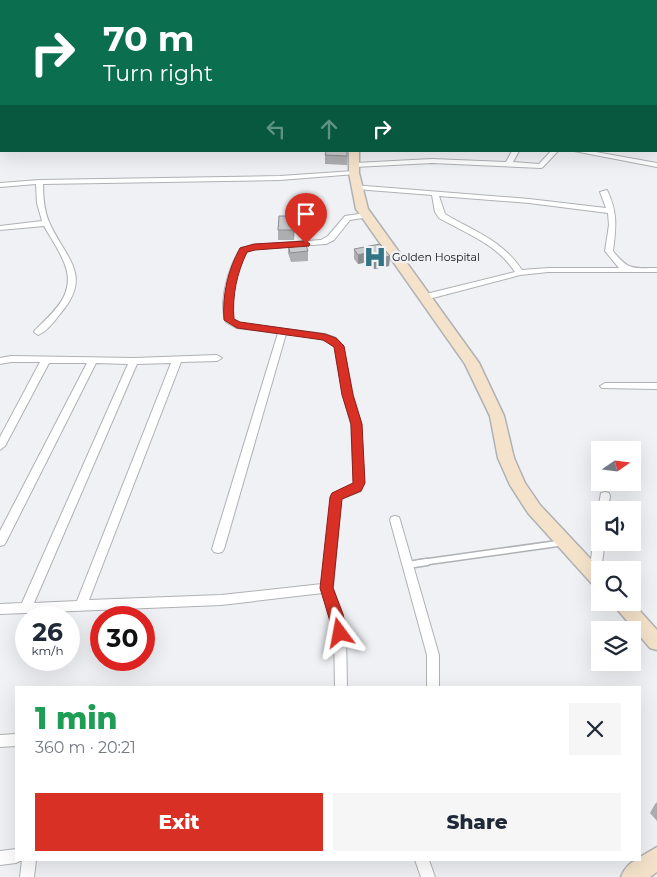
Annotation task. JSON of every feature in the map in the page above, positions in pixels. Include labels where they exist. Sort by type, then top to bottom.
[{"type":"main road","points":[[353,159],[358,200],[366,215],[472,363],[497,416],[506,458],[518,485],[534,509],[591,571]]},
{"type":"main road","points":[[628,611],[657,642]]},
{"type":"main road","points":[[632,877],[657,858]]},
{"type":"street","points":[[432,161],[433,152]]},
{"type":"street","points":[[508,164],[515,152]]},
{"type":"street","points":[[0,185],[40,182],[280,178],[353,159],[541,166],[546,163],[554,152]]},
{"type":"street","points":[[583,152],[657,165]]},
{"type":"street","points":[[38,332],[68,298],[72,278],[68,260],[46,223],[39,194],[40,182]]},
{"type":"street","points":[[356,187],[611,211]]},
{"type":"street","points":[[604,192],[611,211],[613,225],[609,251],[619,264],[630,270]]},
{"type":"street","points":[[435,193],[439,212],[442,216],[490,241],[509,256],[520,273]]},
{"type":"street","points":[[341,686],[340,633],[327,588],[336,497],[357,488],[359,483],[356,424],[348,395],[339,346],[333,340],[325,337],[237,325],[229,320],[228,311],[233,272],[244,250],[254,247],[323,242],[331,238],[348,218],[366,215]]},
{"type":"street","points":[[0,228],[46,223]]},
{"type":"street","points":[[425,296],[520,273],[548,270],[657,270]]},
{"type":"street","points":[[218,549],[283,331]]},
{"type":"street","points":[[0,361],[134,361],[217,358]]},
{"type":"street","points":[[0,446],[46,360]]},
{"type":"street","points":[[177,360],[81,606],[221,600],[327,588]]},
{"type":"street","points":[[0,542],[93,361]]},
{"type":"street","points":[[27,606],[134,361]]},
{"type":"street","points":[[605,386],[657,386]]},
{"type":"street","points":[[604,501],[605,496]]},
{"type":"street","points":[[395,520],[433,655],[433,686]]},
{"type":"street","points":[[0,609],[15,608]]},
{"type":"street","points":[[0,741],[15,740]]},
{"type":"street","points":[[0,858],[15,856]]},
{"type":"street","points":[[27,877],[29,861]]},
{"type":"street","points":[[422,861],[428,877]]},
{"type":"lane","points":[[408,565],[564,542]]},
{"type":"building","points":[[326,152],[347,152],[347,156],[325,155]]},
{"type":"building","points":[[279,216],[294,216],[293,230],[278,230]]},
{"type":"building","points":[[305,242],[308,251],[290,253],[288,243]]},
{"type":"building","points":[[380,244],[390,256],[374,259],[369,252],[358,255],[354,249]]},
{"type":"place","name":"Golden Hospital","points":[[375,257]]},
{"type":"route","points":[[306,244],[254,247],[244,250],[233,272],[228,311],[229,320],[237,325],[325,337],[333,340],[339,346],[348,395],[356,424],[359,483],[357,488],[336,497],[332,525],[327,588],[340,633]]}]
